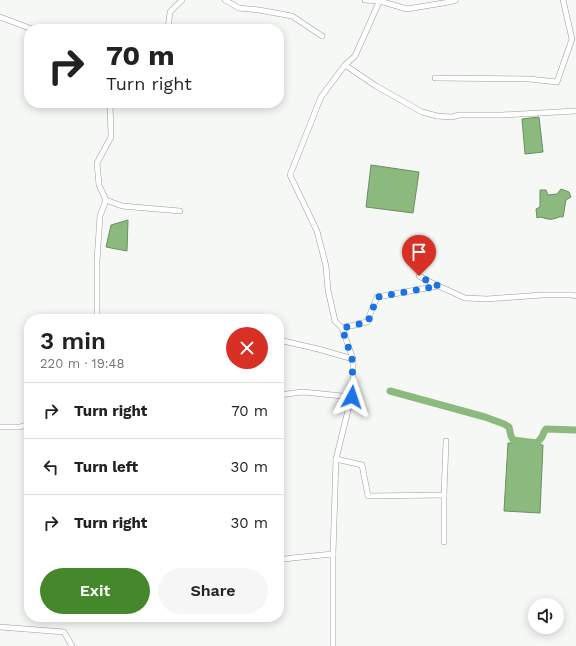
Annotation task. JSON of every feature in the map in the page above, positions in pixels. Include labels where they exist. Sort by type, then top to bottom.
[{"type":"street","points":[[169,24],[170,12],[182,0]]},
{"type":"street","points":[[225,0],[239,8],[292,16],[322,36]]},
{"type":"street","points":[[365,0],[380,0],[407,9],[456,0]]},
{"type":"street","points":[[332,646],[336,459],[352,397],[352,359],[342,328],[335,321],[328,290],[326,266],[317,231],[290,175],[321,97],[345,65],[355,56],[380,0]]},
{"type":"street","points":[[435,78],[529,79],[557,82],[572,39],[563,0]]},
{"type":"street","points":[[0,17],[24,26]]},
{"type":"street","points":[[345,65],[376,86],[422,112],[437,116],[452,117],[459,115],[502,115],[576,111]]},
{"type":"street","points":[[110,108],[111,137],[97,163],[98,185],[106,200],[122,206],[180,211]]},
{"type":"street","points":[[98,314],[97,261],[100,216],[106,200]]},
{"type":"street","points":[[419,276],[465,298],[487,299],[542,295],[576,296]]},
{"type":"street","points":[[342,328],[368,322],[377,297],[439,286]]},
{"type":"street","points":[[284,341],[352,359]]},
{"type":"street","points":[[284,394],[303,392],[352,397]]},
{"type":"street","points":[[0,427],[24,426]]},
{"type":"street","points":[[444,542],[446,441]]},
{"type":"street","points":[[336,459],[362,465],[368,496],[444,495]]},
{"type":"street","points":[[284,559],[333,554]]},
{"type":"street","points":[[0,627],[64,632],[72,646]]},
{"type":"shaded area","points":[[539,117],[543,152],[525,154],[522,119]]},
{"type":"shaded area","points":[[371,165],[419,172],[413,213],[366,207]]},
{"type":"shaded area","points":[[561,189],[569,192],[571,197],[566,200],[563,217],[551,219],[540,217],[537,218],[536,209],[540,207],[540,190],[546,190],[548,195],[557,194]]},
{"type":"shaded area","points":[[128,220],[127,251],[106,247],[111,225]]},
{"type":"shaded area","points":[[508,443],[543,445],[540,513],[504,511]]},
{"type":"waterway","points":[[390,391],[485,417],[504,424],[509,427],[513,440],[537,443],[546,429],[576,430]]},
{"type":"route","points":[[352,397],[354,376],[352,359],[342,328],[368,322],[377,297],[439,286],[419,276]]}]
